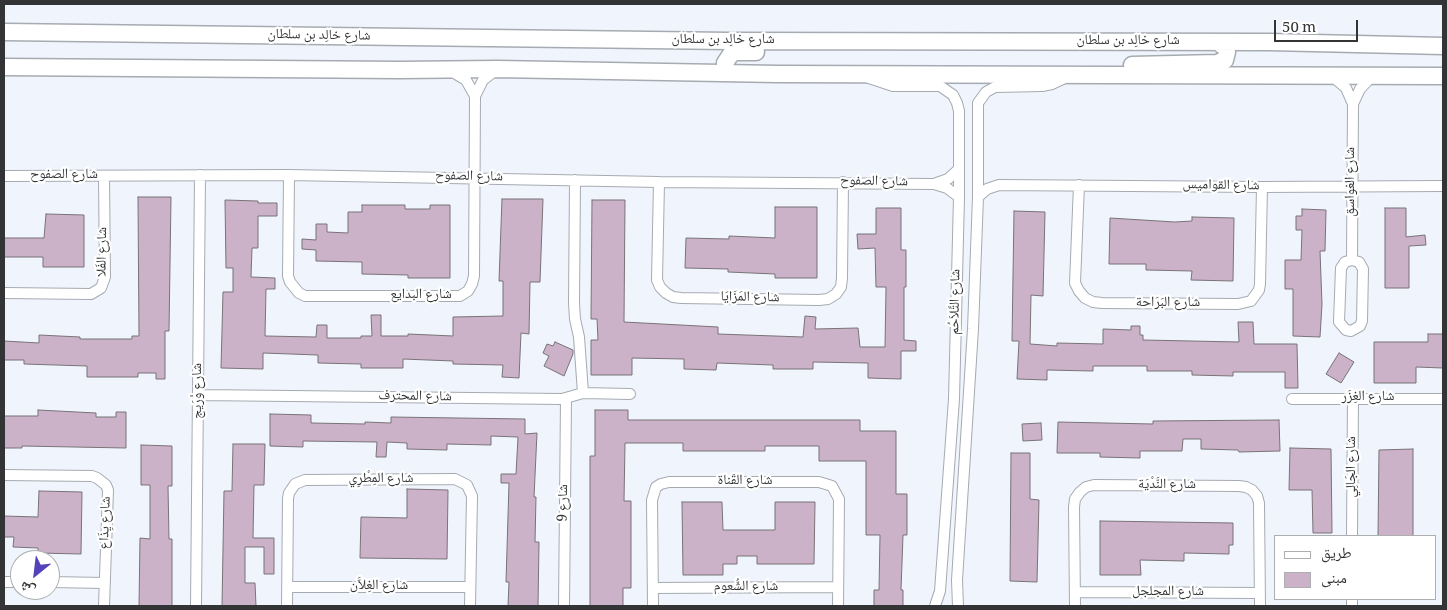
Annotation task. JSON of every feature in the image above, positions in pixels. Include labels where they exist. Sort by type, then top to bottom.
[{"type":"main road","name":"شارع خالِد بن سلطان","points":[[4,32],[1443,46]]},
{"type":"main road","points":[[4,44],[26,33]]},
{"type":"main road","points":[[727,73],[725,62],[731,54],[736,52],[799,50],[832,41]]},
{"type":"main road","points":[[1099,75],[1108,70],[1129,65],[1221,62],[1225,60],[1227,52],[1226,48],[1219,43]]},
{"type":"main road","points":[[4,67],[497,69],[727,73],[1333,77],[1443,76]]},
{"type":"street","points":[[448,69],[466,80],[475,96]]},
{"type":"street","points":[[475,96],[483,80],[497,69]]},
{"type":"street","name":"شارع التَّلاَحُم","points":[[861,74],[893,86],[940,86],[953,95],[959,111],[954,399],[940,591],[935,606]]},
{"type":"street","name":"شارع التَّلاَحُم","points":[[958,606],[957,580],[973,329],[978,197],[978,103],[986,92],[995,87],[1042,86],[1052,84],[1072,74]]},
{"type":"street","points":[[1333,77],[1346,88],[1353,104]]},
{"type":"street","points":[[1353,104],[1360,89],[1371,77]]},
{"type":"street","name":"شارع البدايع","points":[[289,175],[288,276],[294,288],[305,296],[460,296],[468,291],[474,276],[475,96]]},
{"type":"street","name":"شارع الغواسق","points":[[1352,260],[1353,104]]},
{"type":"street","points":[[934,184],[948,179],[958,169]]},
{"type":"street","points":[[978,172],[987,180],[999,185]]},
{"type":"street","name":"شارع وْرَيج","points":[[196,606],[200,175]]},
{"type":"street","name":"شارع الصفوح","points":[[4,176],[289,175],[659,182],[934,184],[948,188],[959,197]]},
{"type":"street","name":"شارع الفَلا","points":[[4,293],[91,294],[101,288],[105,277],[104,176]]},
{"type":"street","points":[[575,180],[574,319],[579,337],[583,393]]},
{"type":"street","name":"شارع المَزَايَا","points":[[659,182],[657,280],[660,288],[666,293],[673,297],[681,298],[809,300],[828,299],[836,294],[841,287],[843,182]]},
{"type":"street","name":"شارع القواميس","points":[[978,197],[988,189],[999,185],[1262,188],[1443,186]]},
{"type":"street","name":"شارع البَرَاحة","points":[[1079,185],[1075,283],[1085,298],[1093,302],[1102,303],[1238,304],[1251,301],[1259,290],[1260,284],[1262,188]]},
{"type":"street","points":[[1352,260],[1359,262],[1364,269],[1362,322],[1360,326],[1351,331],[1346,330],[1339,322],[1341,268],[1345,262],[1352,260]]},
{"type":"street","name":"شارع المحترف","points":[[199,395],[566,399],[583,393],[630,394]]},
{"type":"street","name":"شارع الجَالِي","points":[[1352,535],[1353,398]]},
{"type":"street","name":"شارع 9","points":[[564,606],[566,399]]},
{"type":"street","name":"شارع الغِزَر","points":[[1292,399],[1443,399]]},
{"type":"street","name":"شارع يِذَاع","points":[[4,476],[92,476],[106,485],[108,490],[104,606]]},
{"type":"street","name":"شارع المِطْرِي","points":[[287,606],[288,498],[295,484],[305,480],[455,479],[467,484],[472,496],[470,606]]},
{"type":"street","name":"شارع القَناة","points":[[653,606],[652,500],[656,488],[661,484],[668,482],[819,482],[832,486],[839,499],[838,606]]},
{"type":"street","name":"شارع النَّدْيَة","points":[[1075,606],[1075,499],[1086,487],[1094,485],[1230,486],[1246,487],[1252,490],[1259,503],[1260,606]]},
{"type":"street","points":[[60,582],[105,583]]},
{"type":"street","name":"شارع الغِلاَّن","points":[[287,587],[470,587]]},
{"type":"street","name":"شارع الشُّعوم","points":[[653,588],[838,587]]},
{"type":"street","name":"شارع المجلجل","points":[[1075,592],[1260,593]]},
{"type":"building","points":[[138,197],[171,197],[169,331],[165,331],[165,379],[156,379],[156,373],[138,373],[138,377],[87,377],[87,366],[24,364],[24,360],[4,360],[4,341],[39,343],[39,335],[80,337],[80,339],[132,339],[132,336],[139,336]]},
{"type":"building","points":[[502,199],[543,199],[540,282],[530,282],[529,334],[521,333],[519,378],[502,377],[503,365],[453,364],[453,361],[403,359],[403,368],[361,368],[361,364],[318,363],[318,355],[263,353],[263,369],[221,368],[223,292],[233,292],[233,268],[226,268],[225,200],[277,203],[277,216],[258,216],[258,248],[252,248],[251,277],[275,278],[275,289],[266,289],[265,336],[316,337],[317,325],[327,325],[327,338],[361,338],[361,336],[372,336],[371,315],[381,315],[381,336],[408,336],[408,334],[453,336],[453,317],[503,316],[503,281],[499,281]]},
{"type":"building","points":[[592,200],[625,200],[624,322],[718,327],[718,334],[803,337],[805,316],[816,317],[815,329],[858,328],[860,347],[885,347],[886,287],[876,287],[875,248],[858,249],[857,234],[876,234],[876,208],[901,208],[901,250],[906,250],[904,340],[916,341],[916,351],[901,351],[901,379],[868,378],[868,363],[813,362],[813,369],[773,369],[773,365],[717,363],[716,370],[684,369],[684,359],[632,358],[632,375],[591,375],[591,340],[598,340],[597,319],[591,319]]},
{"type":"building","points":[[362,205],[405,205],[405,209],[430,209],[430,205],[450,205],[450,278],[408,278],[408,275],[362,274],[362,262],[316,261],[316,250],[302,249],[302,239],[316,240],[316,224],[327,224],[327,232],[348,233],[348,212],[362,212]]},
{"type":"building","points":[[775,207],[817,207],[817,278],[775,278],[775,274],[728,272],[728,269],[685,268],[686,238],[729,239],[729,236],[775,238]]},
{"type":"building","points":[[1385,208],[1406,208],[1406,237],[1425,235],[1426,245],[1409,246],[1409,288],[1385,288]]},
{"type":"building","points":[[1302,209],[1326,210],[1325,251],[1320,251],[1322,304],[1320,337],[1293,336],[1293,289],[1285,289],[1285,260],[1301,260],[1302,230],[1296,230],[1296,216],[1302,216]]},
{"type":"building","points":[[1014,211],[1045,212],[1043,296],[1031,295],[1030,344],[1057,346],[1057,343],[1103,344],[1103,329],[1131,330],[1131,326],[1140,326],[1140,335],[1143,335],[1143,340],[1239,342],[1238,322],[1253,322],[1254,344],[1297,344],[1298,388],[1285,388],[1285,372],[1233,372],[1233,376],[1192,375],[1192,371],[1147,371],[1147,366],[1093,366],[1093,371],[1047,370],[1047,380],[1017,379],[1019,341],[1012,341]]},
{"type":"building","points":[[46,214],[84,215],[84,267],[43,267],[43,257],[4,257],[4,238],[44,238]]},
{"type":"building","points":[[1192,217],[1234,218],[1233,281],[1191,280],[1192,271],[1146,270],[1146,264],[1109,264],[1110,218],[1175,222],[1192,221]]},
{"type":"building","points":[[1428,334],[1443,334],[1443,368],[1416,367],[1416,383],[1374,383],[1374,342],[1428,342]]},
{"type":"building","points":[[555,342],[573,350],[564,376],[544,366],[549,356],[543,353],[547,344],[553,346]]},
{"type":"building","points":[[1339,353],[1354,362],[1341,383],[1326,374]]},
{"type":"building","points":[[38,410],[96,413],[96,417],[116,417],[116,412],[126,412],[126,448],[22,446],[22,448],[4,448],[4,416],[38,416]]},
{"type":"building","points":[[595,410],[628,410],[628,420],[860,420],[860,431],[896,431],[896,494],[907,494],[907,535],[903,535],[901,590],[903,590],[903,606],[874,606],[874,590],[879,590],[880,535],[866,535],[866,461],[819,461],[819,446],[765,446],[765,451],[683,451],[683,443],[625,443],[624,501],[631,501],[631,588],[623,588],[623,606],[590,606],[590,456],[595,456]]},
{"type":"building","points":[[270,414],[311,415],[311,423],[391,423],[391,417],[525,419],[525,434],[537,433],[534,497],[536,497],[535,542],[539,542],[538,606],[508,606],[509,582],[506,582],[509,483],[501,483],[501,474],[516,474],[518,437],[491,436],[491,445],[447,444],[447,450],[407,449],[407,443],[387,442],[386,457],[376,457],[377,442],[303,441],[303,447],[270,446]]},
{"type":"building","points":[[1279,420],[1280,451],[1239,452],[1238,450],[1201,449],[1201,439],[1183,439],[1182,451],[1140,451],[1140,458],[1100,457],[1100,453],[1057,453],[1058,422],[1153,424],[1153,421]]},
{"type":"building","points":[[1041,423],[1042,440],[1023,441],[1022,424]]},
{"type":"building","points":[[233,444],[265,444],[264,485],[254,485],[253,538],[274,538],[274,574],[264,574],[264,547],[245,547],[245,583],[255,583],[256,606],[222,606],[224,491],[232,491]]},
{"type":"building","points":[[141,445],[172,446],[172,486],[168,486],[169,539],[172,539],[172,606],[139,606],[140,538],[150,539],[150,485],[141,485]]},
{"type":"building","points":[[1290,448],[1331,449],[1332,533],[1313,533],[1312,490],[1289,490]]},
{"type":"building","points":[[1413,449],[1413,535],[1378,535],[1379,450]]},
{"type":"building","points":[[1011,453],[1030,453],[1030,499],[1039,500],[1037,582],[1010,581]]},
{"type":"building","points":[[407,489],[448,490],[447,559],[360,558],[361,517],[407,518]]},
{"type":"building","points":[[39,491],[82,492],[81,554],[60,554],[60,550],[13,547],[14,537],[4,537],[4,516],[38,517]]},
{"type":"building","points":[[682,502],[722,502],[723,530],[775,530],[775,502],[815,502],[814,564],[757,564],[757,556],[737,556],[737,564],[723,564],[723,575],[683,575]]},
{"type":"building","points":[[1100,521],[1233,523],[1233,545],[1229,545],[1229,554],[1184,553],[1184,561],[1140,560],[1141,575],[1100,575]]}]
